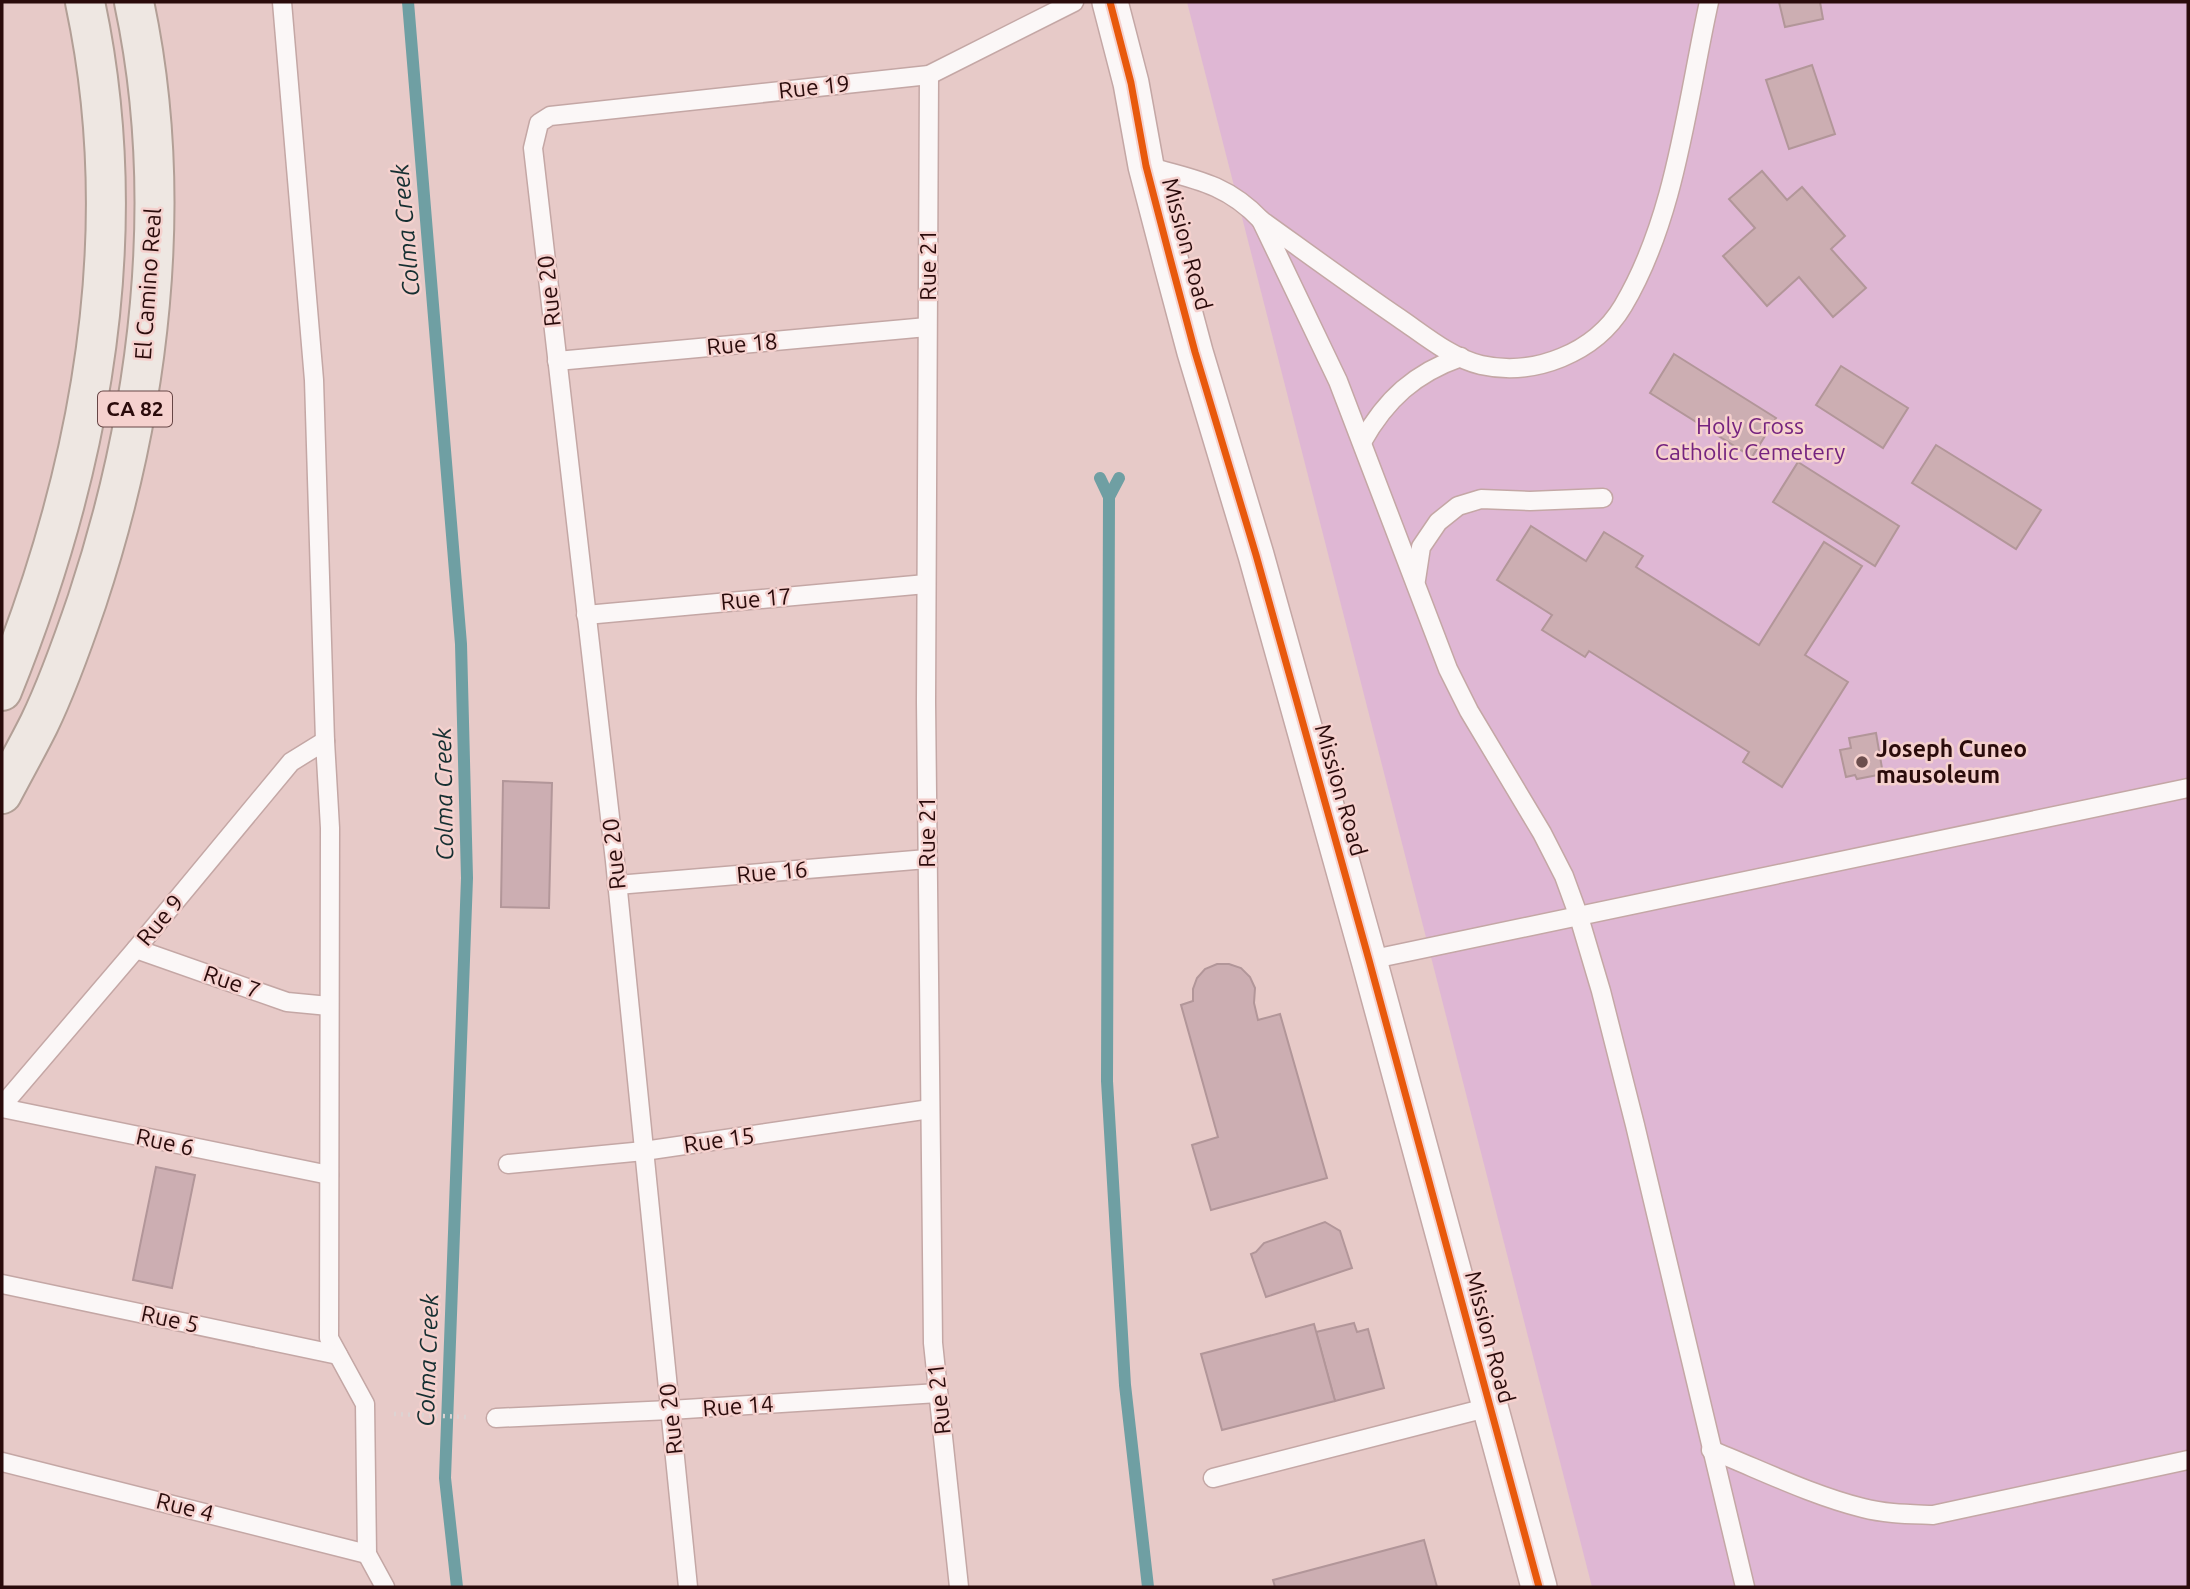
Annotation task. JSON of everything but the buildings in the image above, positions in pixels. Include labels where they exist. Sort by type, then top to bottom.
[{"type":"main road","name":"El Camino Real","points":[[2,691],[26,631],[54,547],[78,453],[94,367],[104,282],[106,202],[102,113],[85,2]]},
{"type":"main road","name":"El Camino Real","points":[[2,794],[40,722],[72,643],[101,557],[126,461],[142,374],[151,288],[155,204],[150,114],[134,2]]},
{"type":"street","name":"Mission Road","points":[[1110,2],[1131,83],[1146,166],[1195,352],[1252,542],[1369,960],[1539,1587]]},
{"type":"lane","points":[[282,2],[314,380],[330,828],[329,1338],[365,1404],[367,1554],[385,1587]]},
{"type":"lane","name":"Rue 19","points":[[539,123],[550,116],[929,75],[1074,2]]},
{"type":"lane","points":[[1146,166],[1214,185],[1247,205],[1261,220],[1418,331],[1461,357],[1481,365],[1513,368],[1541,365],[1573,354],[1599,334],[1622,308],[1642,269],[1660,223],[1709,2]]},
{"type":"lane","name":"Rue 21","points":[[929,75],[926,584],[933,1343],[959,1587]]},
{"type":"lane","name":"Rue 20","points":[[539,123],[533,149],[617,885],[688,1587]]},
{"type":"lane","points":[[1261,220],[1338,381],[1448,669],[1469,711],[1542,833],[1564,876],[1579,917],[1601,991],[1654,1201],[1745,1587]]},
{"type":"lane","name":"Rue 18","points":[[557,361],[927,327]]},
{"type":"lane","points":[[1362,442],[1375,420],[1421,374],[1461,357]]},
{"type":"lane","points":[[1416,583],[1421,547],[1438,522],[1458,506],[1481,499],[1530,501],[1603,498]]},
{"type":"lane","name":"Rue 17","points":[[586,615],[926,584]]},
{"type":"lane","name":"Rue 9","points":[[2,1107],[291,762],[325,741]]},
{"type":"lane","points":[[1369,960],[2188,788]]},
{"type":"lane","name":"Rue 16","points":[[617,885],[927,859]]},
{"type":"lane","name":"Rue 7","points":[[136,949],[287,1002],[329,1006]]},
{"type":"lane","name":"Rue 6","points":[[2,1107],[329,1175]]},
{"type":"lane","name":"Rue 15","points":[[508,1164],[644,1151],[930,1109]]},
{"type":"lane","name":"Rue 5","points":[[2,1284],[338,1355]]},
{"type":"lane","name":"Rue 14","points":[[496,1418],[938,1393]]},
{"type":"lane","points":[[1213,1478],[1490,1407]]},
{"type":"lane","points":[[1711,1450],[1830,1498],[1898,1514],[1957,1510],[2188,1460]]},
{"type":"lane","name":"Rue 4","points":[[2,1462],[367,1554]]},
{"type":"path","points":[[430,1416],[463,1417]]},
{"type":"green space","name":"Holy Cross Catholic Cemetery","points":[[1187,2],[2188,2],[2188,1587],[1592,1587]]},
{"type":"waterway","name":"Colma Creek","points":[[408,2],[461,644],[467,878],[445,1478],[457,1587]]},
{"type":"waterway","points":[[1100,478],[1109,497],[1107,1081],[1125,1385],[1148,1587]]},
{"type":"waterway","points":[[1109,497],[1119,478]]},
{"type":"cycle path","points":[[1110,2],[1131,83],[1146,166],[1195,352],[1256,555],[1369,960],[1539,1587]]},
{"type":"place","name":"Joseph Cuneo mausoleum","points":[[1862,762]]}]
